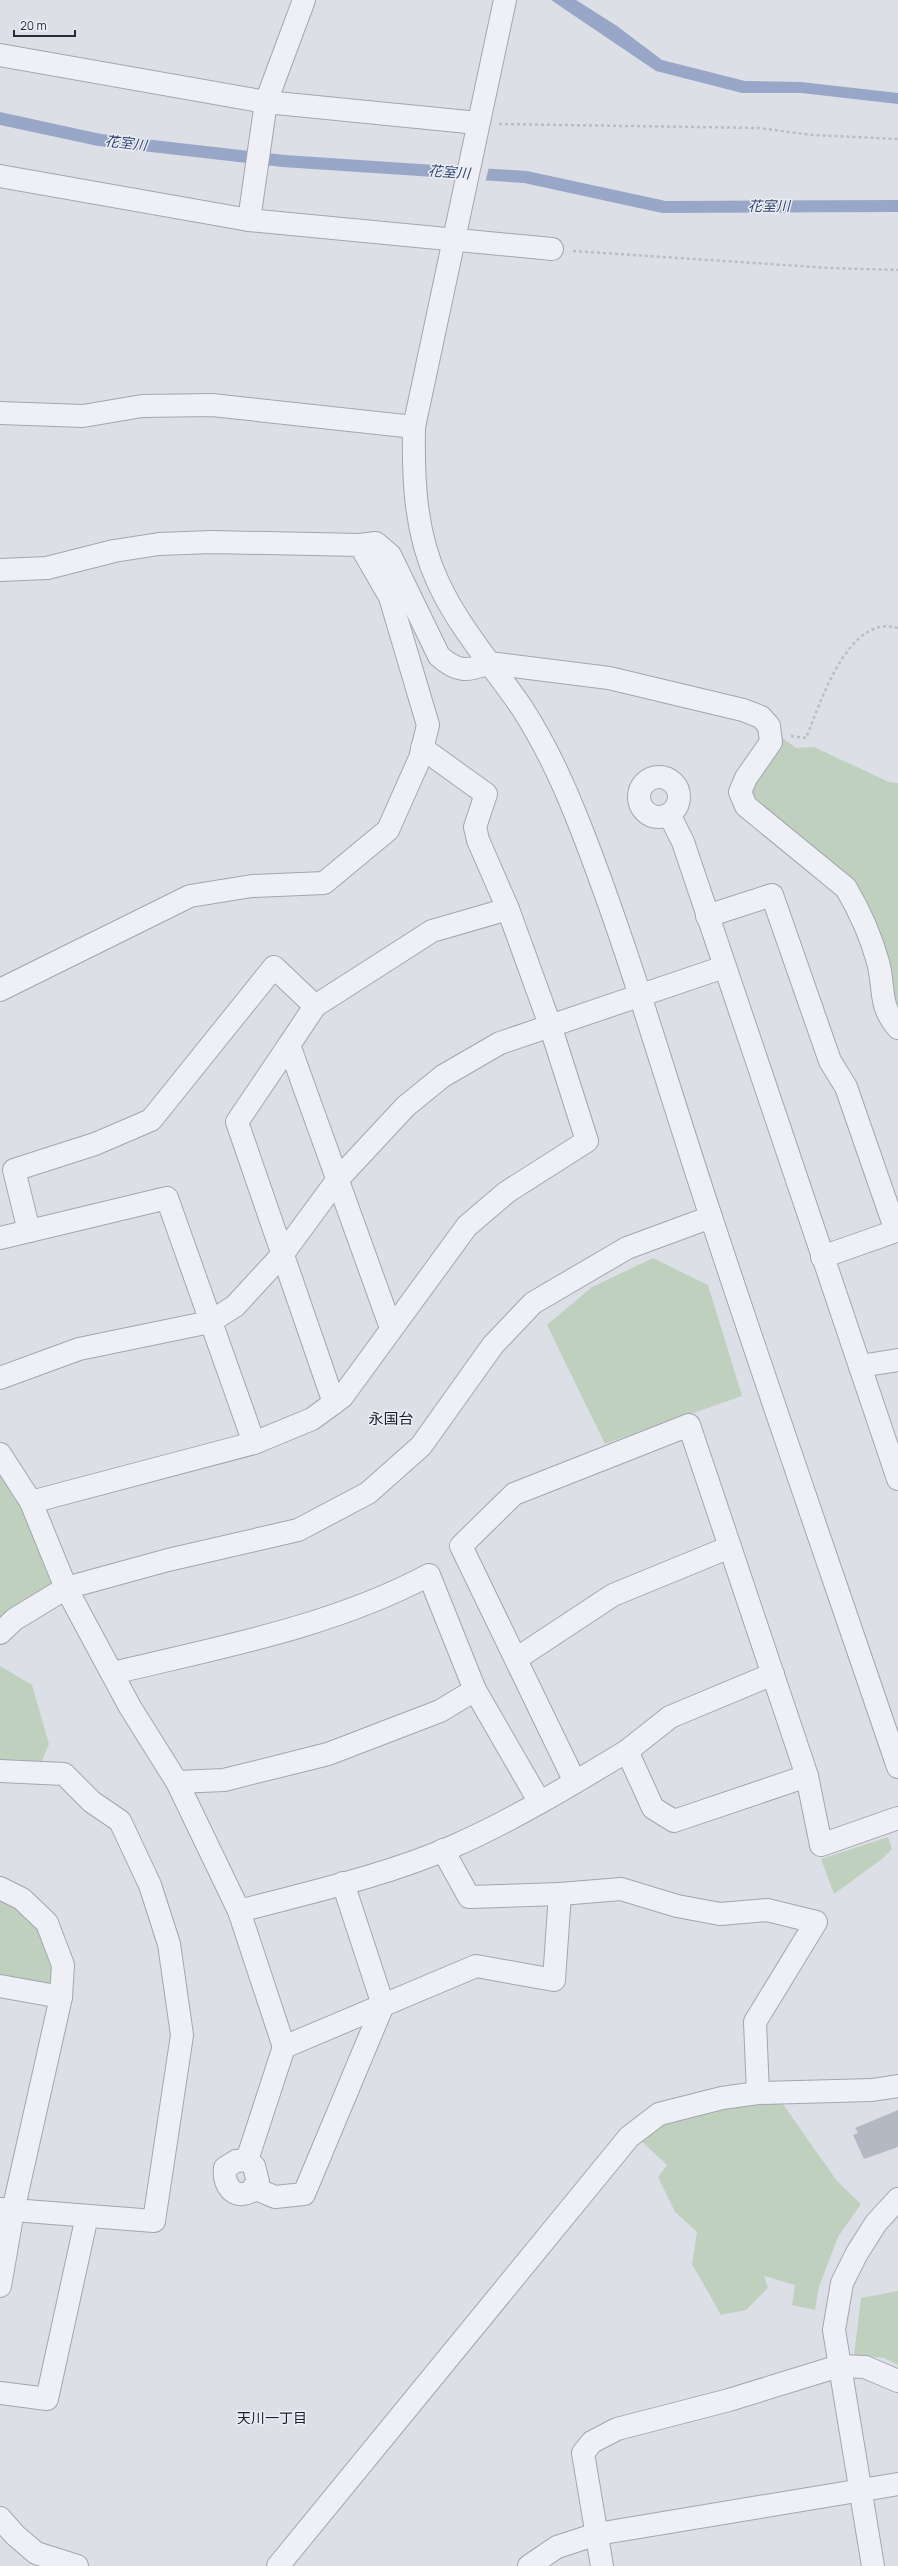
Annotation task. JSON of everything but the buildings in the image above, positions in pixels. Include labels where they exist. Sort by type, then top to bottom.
[{"type":"street","points":[[249,214],[266,107],[304,0]]},
{"type":"street","points":[[505,0],[414,427],[413,477],[417,513],[425,545],[438,582],[489,663],[524,710],[556,770],[576,816],[601,884],[711,1217],[898,1767]]},
{"type":"street","points":[[0,55],[266,107],[477,128]]},
{"type":"street","points":[[0,176],[249,214],[552,249]]},
{"type":"street","points":[[0,413],[83,416],[142,406],[212,405],[414,427]]},
{"type":"street","points":[[0,570],[47,568],[114,551],[159,544],[212,542],[360,545],[376,543],[390,555],[439,656],[452,668],[474,669],[489,663],[609,678],[743,710],[761,717],[769,726],[771,742],[746,778],[740,792],[746,806],[846,888],[855,904],[878,962],[882,998],[890,1018],[898,1028]]},
{"type":"street","points":[[0,990],[190,896],[252,886],[324,883],[388,830],[422,748],[428,725],[390,597],[360,545]]},
{"type":"street","points":[[31,1502],[254,1443],[312,1419],[342,1397],[467,1226],[507,1192],[587,1141],[550,1025],[508,910],[478,840],[475,827],[486,794],[422,748]]},
{"type":"street","points":[[669,814],[683,842],[898,1478]]},
{"type":"street","points":[[707,916],[772,895],[830,1061],[846,1087],[896,1231],[822,1256]]},
{"type":"street","points":[[334,1403],[237,1122],[315,1006],[432,931],[508,910]]},
{"type":"street","points":[[28,1232],[14,1170],[95,1144],[151,1120],[274,967],[315,1006]]},
{"type":"street","points":[[0,1378],[79,1349],[210,1322],[235,1306],[282,1255],[338,1179],[406,1106],[443,1076],[500,1043],[724,967]]},
{"type":"street","points":[[289,1045],[392,1328]]},
{"type":"street","points":[[0,1238],[167,1198],[254,1443]]},
{"type":"street","points":[[0,1633],[15,1619],[66,1588],[168,1560],[298,1530],[368,1493],[421,1446],[494,1345],[533,1303],[628,1248],[711,1217]]},
{"type":"street","points":[[860,1366],[898,1360]]},
{"type":"street","points":[[575,1782],[461,1546],[514,1494],[689,1425],[807,1776],[821,1845],[898,1818]]},
{"type":"street","points":[[0,1454],[31,1502],[66,1588],[130,1707],[177,1782],[239,1911],[284,2047],[247,2160]]},
{"type":"street","points":[[516,1659],[613,1595],[730,1548]]},
{"type":"street","points":[[113,1673],[293,1629],[371,1604],[429,1575],[475,1690],[539,1801]]},
{"type":"street","points":[[239,1911],[390,1870],[443,1850],[575,1782],[627,1751],[670,1717],[773,1674]]},
{"type":"street","points":[[177,1782],[224,1780],[328,1754],[440,1711],[475,1690]]},
{"type":"street","points":[[627,1751],[653,1808],[674,1821],[807,1776]]},
{"type":"street","points":[[0,1771],[64,1774],[92,1802],[120,1821],[150,1884],[169,1944],[182,2035],[154,2221],[6,2210]]},
{"type":"street","points":[[443,1850],[469,1898],[560,1894],[622,1889],[677,1906],[720,1914],[767,1910],[816,1922],[755,2022],[758,2093]]},
{"type":"street","points":[[254,2188],[275,2197],[304,2194],[383,2005],[343,1883]]},
{"type":"street","points":[[0,1888],[22,1899],[47,1923],[63,1965],[61,1997],[6,2210],[0,2286]]},
{"type":"street","points":[[284,2047],[476,1966],[554,1980],[560,1894]]},
{"type":"street","points":[[0,1986],[61,1997]]},
{"type":"street","points":[[278,2566],[629,2137],[659,2114],[722,2098],[758,2093],[872,2090],[898,2086]]},
{"type":"street","points":[[247,2160],[254,2166],[258,2177],[254,2188],[246,2194],[234,2193],[228,2188],[224,2177],[227,2166],[236,2161],[247,2160]]},
{"type":"street","points":[[873,2566],[834,2330],[842,2283],[857,2253],[872,2229],[898,2199]]},
{"type":"street","points":[[0,2393],[47,2399],[87,2216]]},
{"type":"street","points":[[602,2566],[582,2453],[592,2442],[617,2429],[729,2400],[839,2366],[865,2367],[898,2381]]},
{"type":"street","points":[[529,2566],[557,2547],[597,2534],[898,2484]]},
{"type":"street","points":[[0,2518],[15,2535],[36,2553],[77,2566]]},
{"type":"path","points":[[477,128],[758,128],[812,135],[898,138]]},
{"type":"path","points":[[552,249],[814,268],[898,270]]},
{"type":"path","points":[[769,726],[795,738],[806,738],[833,674],[853,644],[863,634],[878,627],[890,626],[898,628]]},
{"type":"green space","points":[[772,730],[796,748],[814,747],[889,782],[898,783],[898,1024],[850,888],[747,800]]},
{"type":"green space","points":[[653,1258],[708,1285],[742,1396],[605,1444],[547,1325],[592,1287]]},
{"type":"green space","points":[[0,1454],[66,1588],[0,1633]]},
{"type":"green space","points":[[0,1666],[32,1685],[49,1744],[42,1761],[0,1764]]},
{"type":"green space","points":[[888,1837],[892,1849],[882,1859],[834,1894],[821,1859]]},
{"type":"green space","points":[[0,1888],[47,1923],[61,1997],[0,1986]]},
{"type":"green space","points":[[778,2097],[837,2181],[861,2204],[838,2237],[819,2287],[815,2310],[792,2305],[795,2285],[764,2276],[768,2288],[746,2310],[721,2315],[692,2264],[697,2232],[675,2212],[658,2177],[667,2165],[637,2137],[673,2118]]},
{"type":"green space","points":[[898,2291],[898,2365],[884,2358],[854,2355],[861,2298]]},
{"type":"water","points":[[551,0],[576,0],[617,26],[662,60],[745,81],[801,82],[898,93],[898,104],[801,93],[742,93],[656,71]]},
{"type":"water","name":"花室川","points":[[0,112],[101,134],[285,155],[527,171],[666,201],[898,200],[898,212],[662,213],[524,183],[282,167],[98,146],[0,125]]},
{"type":"pier","points":[[450,165],[489,167],[485,183],[447,180]]},
{"type":"district","name":"永国台","points":[[391,1419]]},
{"type":"district","name":"天川一丁目","points":[[272,2418]]}]
